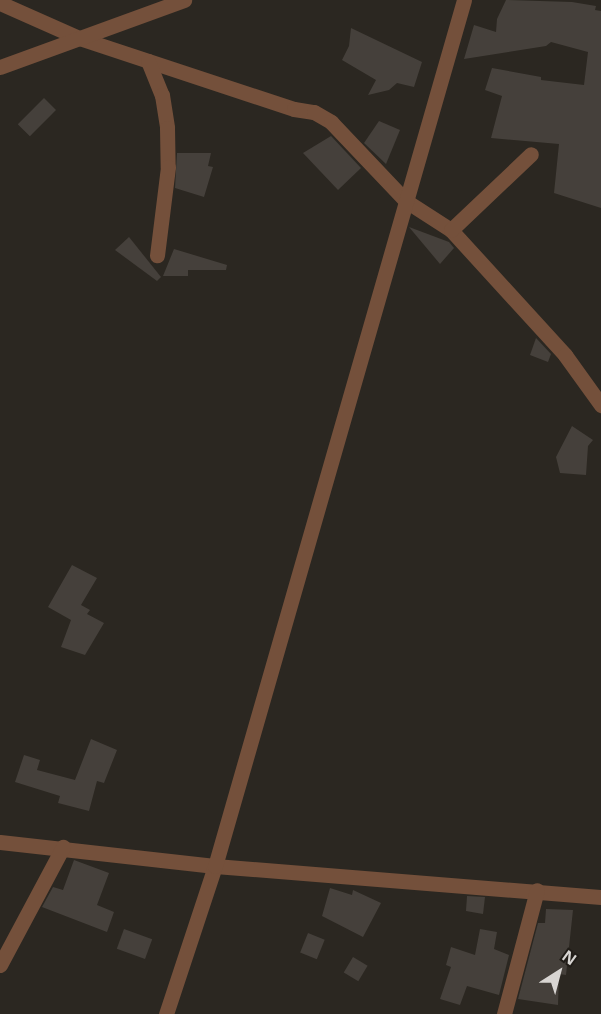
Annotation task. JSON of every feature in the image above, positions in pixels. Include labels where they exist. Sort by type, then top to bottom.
[{"type":"street","points":[[0,67],[79,38],[149,6],[184,0]]},
{"type":"street","points":[[166,1014],[215,866],[464,0]]},
{"type":"street","points":[[0,3],[79,38],[294,109],[314,112],[344,134],[406,201],[451,230],[566,355],[601,405]]},
{"type":"street","points":[[148,61],[162,94],[167,128],[168,167],[157,255]]},
{"type":"street","points":[[451,230],[531,154]]},
{"type":"street","points":[[0,842],[63,847],[215,866],[537,890],[601,897]]},
{"type":"street","points":[[0,966],[63,847]]},
{"type":"street","points":[[504,1014],[537,890]]},
{"type":"building","points":[[506,0],[572,2],[596,6],[595,10],[601,11],[601,208],[554,193],[559,144],[491,138],[502,96],[485,90],[492,68],[541,77],[541,80],[584,85],[588,52],[551,42],[546,46],[464,59],[474,25],[496,32],[497,19]]},
{"type":"building","points":[[351,28],[422,62],[414,87],[397,83],[389,90],[368,95],[376,80],[342,60],[349,46]]},
{"type":"building","points":[[44,98],[56,110],[30,136],[18,124]]},
{"type":"building","points":[[379,121],[400,130],[386,164],[364,143]]},
{"type":"building","points":[[331,136],[361,168],[338,190],[303,153]]},
{"type":"building","points":[[177,153],[211,153],[208,166],[213,167],[204,197],[175,188]]},
{"type":"building","points":[[409,227],[449,242],[454,248],[440,264]]},
{"type":"building","points":[[129,237],[161,277],[157,281],[115,250]]},
{"type":"building","points":[[174,249],[227,265],[226,270],[188,270],[188,276],[163,276]]},
{"type":"building","points":[[536,338],[551,354],[548,362],[530,355]]},
{"type":"building","points":[[572,426],[593,440],[588,446],[586,475],[560,473],[556,457]]},
{"type":"building","points":[[72,565],[97,578],[81,605],[90,610],[87,614],[104,623],[85,655],[61,647],[71,620],[48,607]]},
{"type":"building","points":[[91,739],[117,750],[104,783],[97,781],[89,811],[58,803],[60,796],[15,782],[24,755],[40,760],[37,770],[75,780]]},
{"type":"building","points":[[74,860],[109,873],[97,905],[114,912],[107,932],[42,907],[53,887],[63,890]]},
{"type":"building","points":[[330,888],[352,895],[353,890],[381,903],[363,937],[322,916]]},
{"type":"building","points":[[467,896],[485,897],[483,914],[466,911]]},
{"type":"building","points":[[546,909],[573,910],[566,975],[559,974],[558,1005],[518,999],[538,923],[545,923]]},
{"type":"building","points":[[124,929],[152,939],[145,959],[117,949]]},
{"type":"building","points":[[480,929],[497,932],[494,949],[509,955],[499,995],[467,986],[460,1005],[440,999],[451,967],[446,965],[451,947],[475,955]]},
{"type":"building","points":[[308,933],[325,940],[317,959],[300,952]]},
{"type":"building","points":[[353,957],[368,966],[358,981],[344,972]]}]
